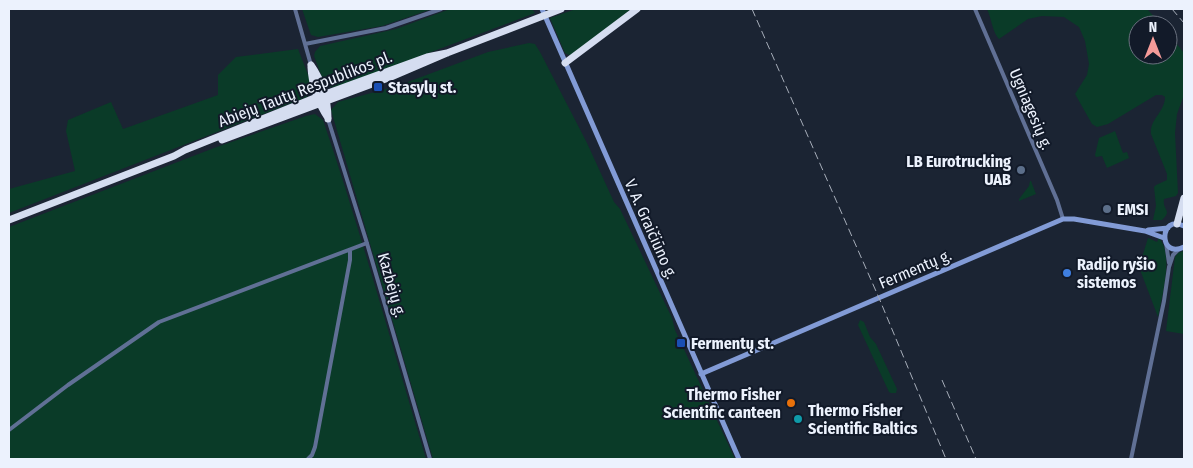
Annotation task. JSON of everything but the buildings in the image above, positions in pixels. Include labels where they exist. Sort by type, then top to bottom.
[{"type":"highway","name":"Abiejų Tautų Respublikos pl.","points":[[9,220],[174,156],[186,154],[427,57],[447,53],[560,9]]},
{"type":"highway","points":[[565,63],[637,9]]},
{"type":"highway","points":[[311,65],[326,97],[328,119]]},
{"type":"highway","points":[[311,65],[318,100],[328,119]]},
{"type":"highway","points":[[1180,225],[1184,198]]},
{"type":"main road","name":"V. A. Graičiūno g.","points":[[542,9],[739,459]]},
{"type":"main road","name":"Fermentų g.","points":[[701,374],[1063,219],[1074,219],[1145,231],[1165,241],[1172,248],[1182,248]]},
{"type":"main road","name":"Fermentų g.","points":[[1145,231],[1180,225]]},
{"type":"main road","points":[[1165,241],[1168,228]]},
{"type":"street","points":[[295,9],[311,65]]},
{"type":"street","points":[[305,44],[386,28],[441,9]]},
{"type":"street","name":"Ugniagesių g.","points":[[975,9],[1057,200],[1063,219]]},
{"type":"street","name":"Kazbėjų g.","points":[[328,119],[367,243],[430,459]]},
{"type":"street","points":[[1165,241],[1170,267]]},
{"type":"street","points":[[9,430],[68,385],[159,322],[367,243]]},
{"type":"street","points":[[1131,459],[1170,267],[1174,255],[1182,248]]},
{"type":"street","points":[[308,459],[315,448],[350,260],[350,250]]},
{"type":"green space","points":[[302,9],[432,9],[382,26],[318,37],[311,35]]},
{"type":"green space","points":[[450,9],[532,9],[535,13],[335,88],[325,85],[314,56],[320,46],[396,29]]},
{"type":"green space","points":[[576,9],[631,9],[573,55],[569,55],[565,53],[550,18]]},
{"type":"green space","points":[[987,9],[1147,9],[1153,15],[1128,15],[1128,65],[1178,65],[1178,46],[1184,53],[1184,95],[1177,114],[1175,133],[1178,193],[1176,196],[1164,199],[1167,214],[1162,220],[1153,220],[1156,206],[1154,187],[1167,180],[1167,174],[1151,134],[1151,129],[1152,124],[1163,107],[1165,97],[1156,95],[1108,124],[1097,127],[1092,124],[1075,94],[1087,75],[1089,64],[1085,41],[1079,27],[1064,17],[1042,16],[1028,19],[999,39]]},
{"type":"green space","points":[[529,43],[535,44],[540,52],[587,143],[614,202],[620,209],[672,318],[675,330],[735,459],[433,459],[331,110],[338,102],[397,86],[488,52]]},
{"type":"green space","points":[[298,49],[312,85],[312,91],[307,97],[9,213],[9,189],[75,171],[66,131],[68,120],[111,102],[123,129],[218,95],[218,75],[236,57]]},
{"type":"green space","points":[[315,114],[323,120],[337,162],[426,459],[9,459],[9,227],[214,148]]},
{"type":"green space","points":[[1115,131],[1123,153],[1127,152],[1129,158],[1107,168],[1102,156],[1096,157],[1095,155],[1099,138]]},
{"type":"green space","points":[[1030,181],[1036,194],[1019,201],[1029,186]]},
{"type":"green space","points":[[1148,238],[1157,242],[1159,238],[1166,254],[1166,276],[1158,317],[1139,267]]},
{"type":"green space","points":[[1184,251],[1184,334],[1166,331],[1175,257],[1178,253]]},
{"type":"green space","points":[[860,320],[864,322],[870,337],[876,344],[897,389],[896,393],[889,392],[858,325]]},
{"type":"railway","points":[[752,9],[879,298],[946,459]]},
{"type":"railway","points":[[1172,9],[1184,23]]},
{"type":"railway","points":[[942,380],[976,459]]},
{"type":"place","name":"Stasylų st.","points":[[378,87]]},
{"type":"place","name":"LB Eurotrucking UAB","points":[[1021,170]]},
{"type":"place","name":"EMSI","points":[[1107,209]]},
{"type":"place","name":"Radijo ryšio sistemos","points":[[1067,273]]},
{"type":"place","name":"Fermentų st.","points":[[681,343]]},
{"type":"place","name":"Thermo Fisher Scientific canteen","points":[[791,403]]},
{"type":"place","name":"Thermo Fisher Scientific Baltics","points":[[798,419]]}]
